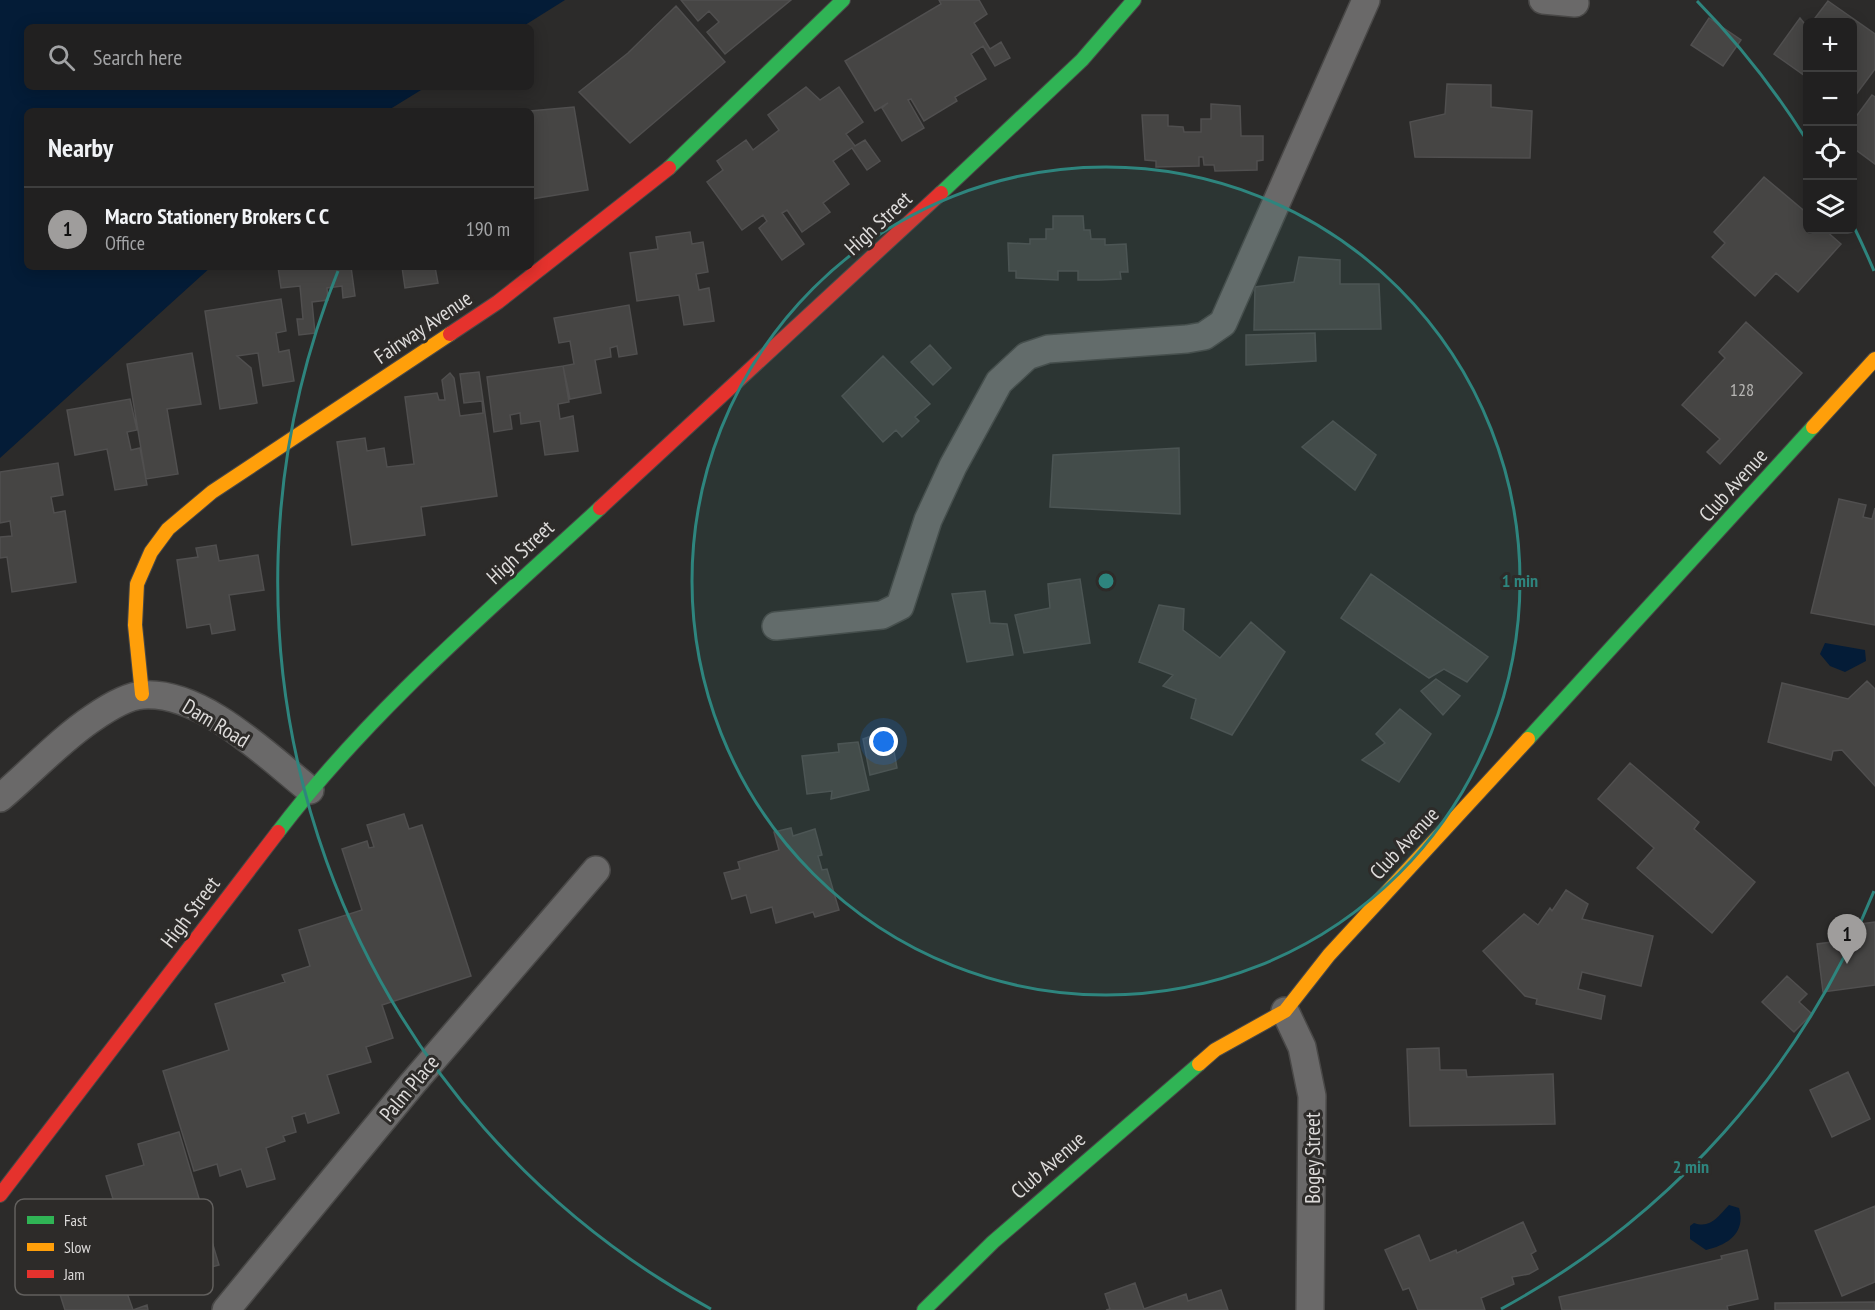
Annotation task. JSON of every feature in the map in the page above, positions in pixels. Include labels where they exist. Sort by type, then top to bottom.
[{"type":"street","name":"Fairway Avenue","points":[[142,694],[135,625],[137,584],[151,552],[168,529],[212,492],[498,302],[666,171],[843,0]]},
{"type":"street","name":"High Street","points":[[0,1195],[310,790],[399,693],[983,155],[1082,60],[1134,0]]},
{"type":"street","points":[[776,626],[882,615],[900,606],[928,520],[953,466],[999,382],[1027,356],[1048,349],[1196,338],[1214,331],[1223,323],[1366,0]]},
{"type":"street","points":[[1543,0],[1575,3]]},
{"type":"street","name":"Club Avenue","points":[[924,1310],[993,1242],[1148,1105],[1215,1050],[1285,1011],[1329,956],[1875,359]]},
{"type":"street","name":"Dam Road","points":[[142,694],[174,699],[197,707],[241,735],[310,790]]},
{"type":"street","points":[[0,798],[92,718],[122,701],[142,694]]},
{"type":"street","name":"Palm Place","points":[[226,1310],[412,1084],[596,870]]},
{"type":"street","name":"Bogey Street","points":[[1285,1011],[1302,1047],[1312,1096],[1310,1310]]},
{"type":"water","points":[[0,0],[565,0],[527,24],[24,24],[24,90],[421,90],[392,108],[24,108],[24,270],[208,270],[0,458]]},
{"type":"water","points":[[1825,643],[1865,650],[1866,661],[1845,672],[1830,666],[1820,654]]},
{"type":"water","points":[[1729,1205],[1739,1208],[1741,1216],[1738,1231],[1734,1236],[1722,1245],[1706,1250],[1690,1239],[1690,1226],[1694,1223],[1710,1223]]},
{"type":"building","points":[[681,0],[791,0],[725,54],[707,32],[719,22],[709,11],[698,21]]},
{"type":"building","points":[[939,0],[979,0],[987,14],[974,23],[990,49],[1001,42],[1010,58],[995,66],[983,46],[971,54],[986,79],[955,97],[957,101],[924,121],[911,99],[908,100],[924,128],[902,141],[882,108],[888,103],[875,111],[845,61],[941,4]]},
{"type":"building","points":[[1828,1],[1852,18],[1815,18]]},
{"type":"building","points":[[676,6],[725,62],[630,143],[579,92],[628,53]]},
{"type":"building","points":[[1709,18],[1741,40],[1723,66],[1691,45]]},
{"type":"building","points":[[1800,18],[1803,22],[1803,74],[1774,54]]},
{"type":"building","points":[[1857,21],[1875,34],[1875,69],[1857,93]]},
{"type":"building","points":[[1447,84],[1491,85],[1491,107],[1532,111],[1530,158],[1415,157],[1410,122],[1445,114]]},
{"type":"building","points":[[806,87],[820,100],[839,87],[863,122],[846,134],[855,146],[865,140],[880,161],[867,170],[852,148],[833,161],[849,184],[823,203],[830,212],[802,232],[787,210],[782,213],[804,244],[782,260],[759,228],[767,221],[763,215],[742,230],[707,182],[723,170],[717,161],[746,140],[753,150],[779,130],[768,115]]},
{"type":"building","points":[[1872,95],[1875,97],[1875,164],[1857,151],[1857,115]]},
{"type":"building","points":[[1211,104],[1240,106],[1241,136],[1263,136],[1263,160],[1257,161],[1257,170],[1215,171],[1214,165],[1204,165],[1203,157],[1199,157],[1199,166],[1156,167],[1156,161],[1145,160],[1142,115],[1168,115],[1168,126],[1183,127],[1184,132],[1201,132],[1201,119],[1211,119]]},
{"type":"building","points":[[574,107],[588,190],[534,199],[534,111]]},
{"type":"building","points":[[1764,177],[1803,210],[1803,234],[1830,234],[1841,244],[1798,292],[1776,273],[1755,296],[1712,257],[1725,243],[1714,232]]},
{"type":"building","points":[[1053,216],[1083,216],[1084,230],[1090,230],[1091,239],[1105,239],[1105,245],[1126,244],[1128,272],[1120,272],[1121,279],[1078,280],[1078,271],[1058,271],[1058,280],[1016,278],[1016,271],[1009,271],[1008,243],[1030,244],[1030,239],[1046,239],[1046,229],[1053,229]]},
{"type":"building","points":[[690,232],[692,244],[703,242],[708,272],[696,274],[699,290],[709,288],[714,321],[684,325],[679,295],[637,301],[630,253],[658,249],[656,237]]},
{"type":"building","points":[[1299,257],[1340,260],[1340,284],[1379,284],[1381,329],[1254,330],[1255,287],[1294,282]]},
{"type":"building","points":[[278,270],[351,270],[355,296],[343,298],[342,286],[327,288],[328,300],[312,302],[315,333],[299,335],[297,319],[303,319],[300,286],[281,288]]},
{"type":"building","points":[[402,270],[436,270],[438,283],[405,288]]},
{"type":"building","points":[[281,299],[286,331],[276,333],[279,352],[289,350],[294,381],[263,386],[258,353],[237,356],[251,368],[257,403],[220,409],[205,311]]},
{"type":"building","points":[[629,305],[637,354],[619,357],[617,346],[610,348],[611,357],[595,360],[601,393],[570,399],[563,366],[574,364],[570,341],[559,343],[554,318]]},
{"type":"building","points":[[1746,322],[1802,373],[1720,464],[1707,452],[1720,439],[1682,405],[1725,358],[1719,352]]},
{"type":"building","points":[[1315,333],[1316,361],[1246,365],[1246,335]]},
{"type":"building","points":[[930,345],[951,368],[933,385],[911,362]]},
{"type":"building","points":[[192,353],[201,404],[167,409],[178,474],[146,479],[127,364]]},
{"type":"building","points":[[883,356],[930,404],[915,417],[919,421],[902,437],[896,430],[883,442],[842,396]]},
{"type":"building","points":[[563,366],[569,402],[558,404],[560,419],[573,416],[578,451],[545,455],[540,421],[521,424],[520,413],[510,415],[512,429],[494,432],[487,377]]},
{"type":"building","points":[[479,372],[497,496],[421,507],[425,535],[352,545],[337,442],[365,438],[367,451],[384,448],[387,467],[414,464],[405,397],[437,393],[439,400],[445,400],[442,380],[450,373],[454,378],[460,416],[483,413],[482,401],[464,403],[460,374]]},
{"type":"building","points":[[130,399],[137,430],[127,432],[131,450],[140,448],[147,485],[115,490],[107,449],[75,455],[67,410]]},
{"type":"building","points":[[1333,421],[1376,455],[1355,490],[1302,447]]},
{"type":"building","points":[[1179,448],[1180,514],[1050,507],[1053,455]]},
{"type":"building","points":[[58,463],[63,495],[51,497],[54,513],[65,511],[76,582],[12,592],[7,557],[0,558],[0,537],[12,536],[10,521],[0,523],[0,472]]},
{"type":"building","points":[[1839,499],[1866,505],[1863,517],[1872,519],[1875,508],[1875,625],[1811,613]]},
{"type":"building","points":[[216,545],[219,561],[258,555],[264,590],[229,595],[235,630],[212,634],[210,624],[187,628],[177,560],[198,557],[196,548]]},
{"type":"building","points":[[1371,574],[1488,657],[1467,682],[1444,669],[1429,678],[1341,618]]},
{"type":"building","points":[[1080,579],[1090,643],[1024,653],[1015,615],[1050,608],[1048,584]]},
{"type":"building","points":[[985,591],[990,623],[1007,624],[1013,655],[967,662],[952,594]]},
{"type":"building","points":[[1159,605],[1184,609],[1183,630],[1220,658],[1251,622],[1285,652],[1232,735],[1191,718],[1196,699],[1163,686],[1173,675],[1139,662]]},
{"type":"building","points":[[1436,679],[1460,696],[1443,715],[1421,691]]},
{"type":"building","points":[[1867,681],[1875,689],[1875,786],[1842,750],[1833,751],[1831,760],[1768,742],[1782,683],[1848,699]]},
{"type":"building","points":[[1400,709],[1431,734],[1399,782],[1362,760],[1385,743],[1376,734]]},
{"type":"building","points":[[890,729],[897,768],[870,775],[863,739]]},
{"type":"building","points":[[858,742],[869,790],[831,799],[832,791],[807,794],[802,756],[839,752],[838,744]]},
{"type":"building","points":[[1630,763],[1699,822],[1694,829],[1755,882],[1712,933],[1637,868],[1654,848],[1598,799]]},
{"type":"building","points":[[404,814],[409,829],[422,825],[471,976],[382,1005],[393,1038],[366,1047],[371,1062],[327,1075],[339,1113],[308,1123],[305,1113],[292,1117],[296,1132],[283,1136],[285,1141],[266,1148],[275,1179],[247,1187],[241,1169],[220,1176],[217,1164],[194,1171],[163,1071],[229,1050],[215,1004],[285,982],[282,975],[310,966],[299,930],[362,910],[342,849],[367,841],[369,848],[374,847],[367,825]]},
{"type":"building","points":[[791,828],[793,836],[815,829],[822,855],[818,856],[822,870],[827,869],[839,910],[815,917],[813,912],[776,923],[772,907],[751,913],[746,895],[732,899],[724,873],[740,869],[738,862],[779,850],[774,832]]},
{"type":"building","points":[[1566,890],[1588,904],[1582,919],[1653,936],[1641,986],[1582,972],[1578,989],[1605,996],[1601,1019],[1536,1004],[1537,999],[1525,996],[1483,951],[1524,914],[1538,925],[1550,908],[1552,911]]},
{"type":"building","points":[[1875,922],[1875,985],[1823,992],[1817,944],[1855,939],[1853,925]]},
{"type":"building","points":[[1787,976],[1807,994],[1799,1002],[1812,1014],[1794,1032],[1762,1002]]},
{"type":"building","points":[[1439,1048],[1440,1070],[1466,1070],[1467,1077],[1553,1074],[1555,1124],[1410,1126],[1407,1049]]},
{"type":"building","points":[[1848,1072],[1870,1119],[1832,1137],[1810,1090]]},
{"type":"building","points":[[179,1132],[199,1199],[113,1199],[106,1176],[144,1165],[138,1144]]},
{"type":"building","points":[[1875,1206],[1875,1282],[1842,1296],[1815,1231]]},
{"type":"building","points":[[1523,1222],[1536,1251],[1531,1254],[1538,1269],[1529,1274],[1512,1277],[1514,1284],[1481,1298],[1485,1310],[1418,1310],[1409,1288],[1403,1290],[1385,1250],[1419,1235],[1430,1261],[1456,1250],[1457,1253]]},
{"type":"building","points":[[213,1245],[219,1265],[213,1267]]},
{"type":"building","points":[[1747,1250],[1758,1299],[1727,1306],[1728,1310],[1562,1310],[1559,1297],[1722,1259],[1721,1256]]},
{"type":"building","points":[[1135,1283],[1144,1309],[1186,1294],[1188,1301],[1221,1290],[1228,1310],[1106,1310],[1110,1309],[1105,1294]]},
{"type":"building","points":[[60,1295],[128,1295],[133,1310],[65,1310]]},
{"type":"building","points":[[1875,1302],[1875,1310],[1775,1310],[1775,1303]]},
{"type":"building","points":[[147,1305],[148,1310],[133,1310]]},
{"type":"traffic: fast","points":[[669,168],[843,0]]},
{"type":"traffic: fast","points":[[941,193],[1082,60],[1134,0]]},
{"type":"traffic: fast","points":[[1528,739],[1813,427]]},
{"type":"traffic: fast","points":[[278,832],[314,787],[391,703],[473,624],[600,508]]},
{"type":"traffic: fast","points":[[924,1310],[993,1242],[1199,1064]]},
{"type":"traffic: slow","points":[[142,694],[135,625],[137,584],[151,552],[168,529],[212,492],[450,334]]},
{"type":"traffic: slow","points":[[1813,427],[1875,359]]},
{"type":"traffic: slow","points":[[1199,1064],[1215,1050],[1285,1011],[1329,955],[1528,739]]},
{"type":"traffic: jam","points":[[450,334],[498,302],[669,168]]},
{"type":"traffic: jam","points":[[600,508],[941,193]]},
{"type":"traffic: jam","points":[[0,1195],[278,832]]},
{"type":"place","name":"Macro Stationery Brokers C C","points":[[1847,964]]}]
